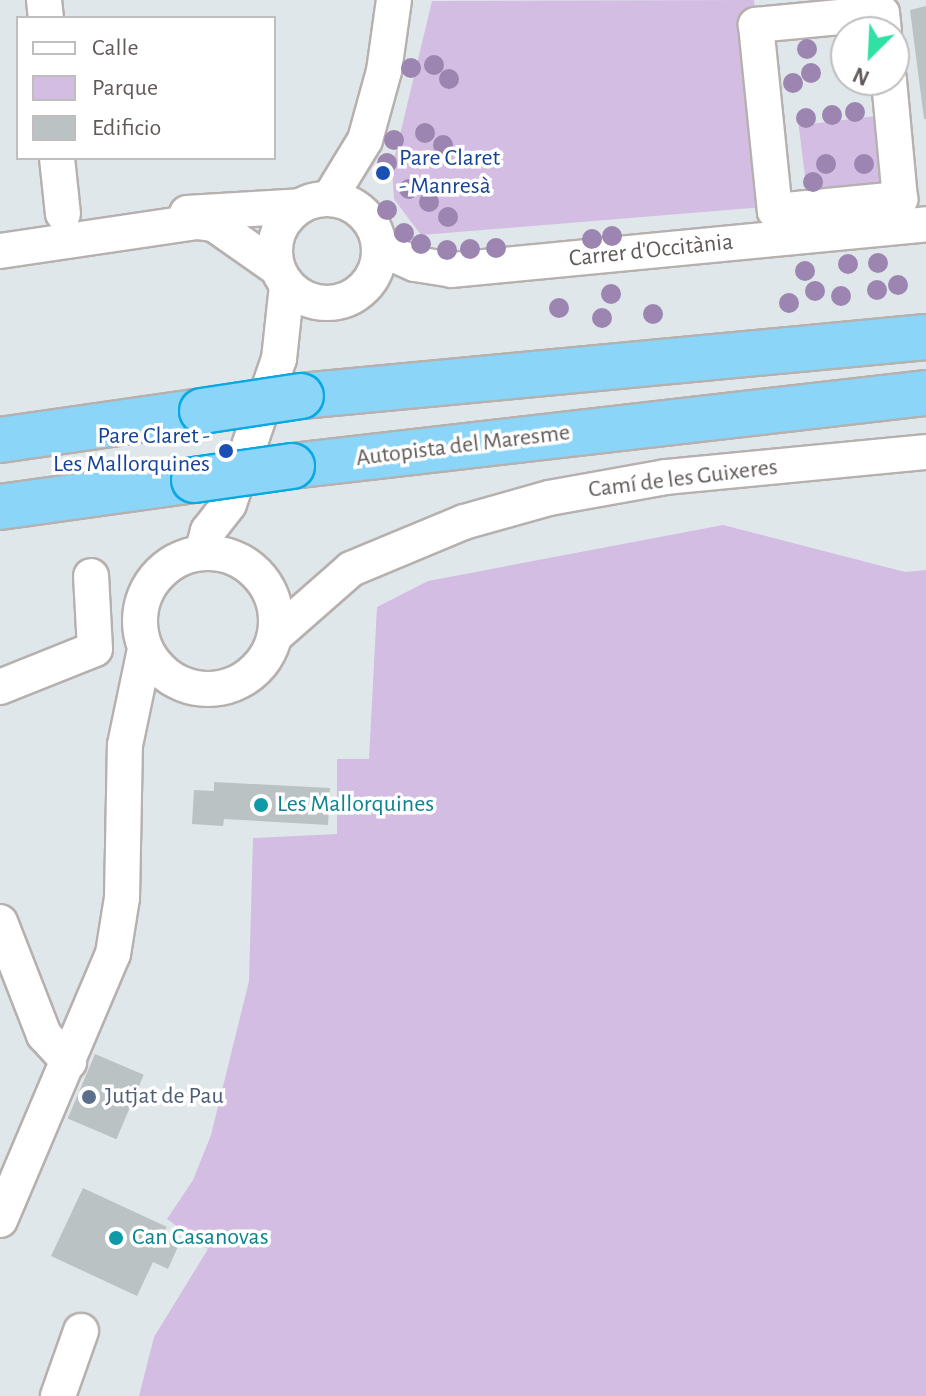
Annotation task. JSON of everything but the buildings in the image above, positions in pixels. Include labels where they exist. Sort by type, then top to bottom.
[{"type":"highway","points":[[0,440],[301,396],[926,337]]},
{"type":"highway","name":"Autopista del Maresme","points":[[0,507],[211,492],[292,466],[926,393]]},
{"type":"street","points":[[202,553],[208,531],[211,492],[279,359],[330,304],[354,296],[372,280],[379,248],[366,216],[365,140],[384,71],[394,0]]},
{"type":"street","points":[[770,0],[770,5],[817,0]]},
{"type":"street","points":[[892,0],[923,224]]},
{"type":"street","points":[[850,16],[882,13],[882,16]]},
{"type":"street","points":[[830,18],[756,25],[775,211],[900,199],[890,96]]},
{"type":"street","points":[[279,359],[282,277],[278,233],[315,203],[365,140]]},
{"type":"street","points":[[14,248],[50,234],[63,214],[57,160]]},
{"type":"street","points":[[63,214],[78,226],[250,205],[315,203],[366,216]]},
{"type":"street","points":[[237,238],[250,205]]},
{"type":"street","points":[[14,248],[197,222],[214,224],[237,238],[299,296],[330,304]]},
{"type":"street","name":"Carrer d'Occitània","points":[[379,248],[415,264],[452,270],[923,224]]},
{"type":"street","name":"Camí de les Guixeres","points":[[276,635],[351,569],[445,530],[549,498],[666,477],[926,452]]},
{"type":"street","points":[[145,649],[161,672],[185,686],[214,690],[242,681],[265,662],[276,635],[270,594],[243,562],[211,492]]},
{"type":"street","points":[[0,1220],[69,1062],[117,937],[129,727],[145,649],[141,607],[149,586],[163,570],[202,553],[243,562]]},
{"type":"street","points":[[0,687],[95,649],[91,576]]},
{"type":"street","points":[[129,727],[185,686]]},
{"type":"street","points":[[1,931],[44,1035],[69,1062]]},
{"type":"street","points":[[58,1396],[81,1331]]},
{"type":"green space","points":[[754,0],[776,206],[421,235],[394,199],[392,168],[432,1]]},
{"type":"green space","points":[[892,114],[902,199],[809,211],[799,125]]},
{"type":"green space","points":[[723,525],[905,572],[926,570],[926,1396],[139,1396],[154,1337],[208,1249],[167,1219],[193,1180],[211,1135],[249,981],[253,838],[337,834],[337,759],[369,759],[377,607],[428,581]]},
{"type":"place","name":"Pare Claret - Manresà","points":[[383,173]]},
{"type":"place","name":"Pare Claret - Les Mallorquines","points":[[226,451]]},
{"type":"place","name":"Les Mallorquines","points":[[261,805]]},
{"type":"place","name":"Jutjat de Pau","points":[[89,1097]]},
{"type":"place","name":"Can Casanovas","points":[[116,1238]]}]
